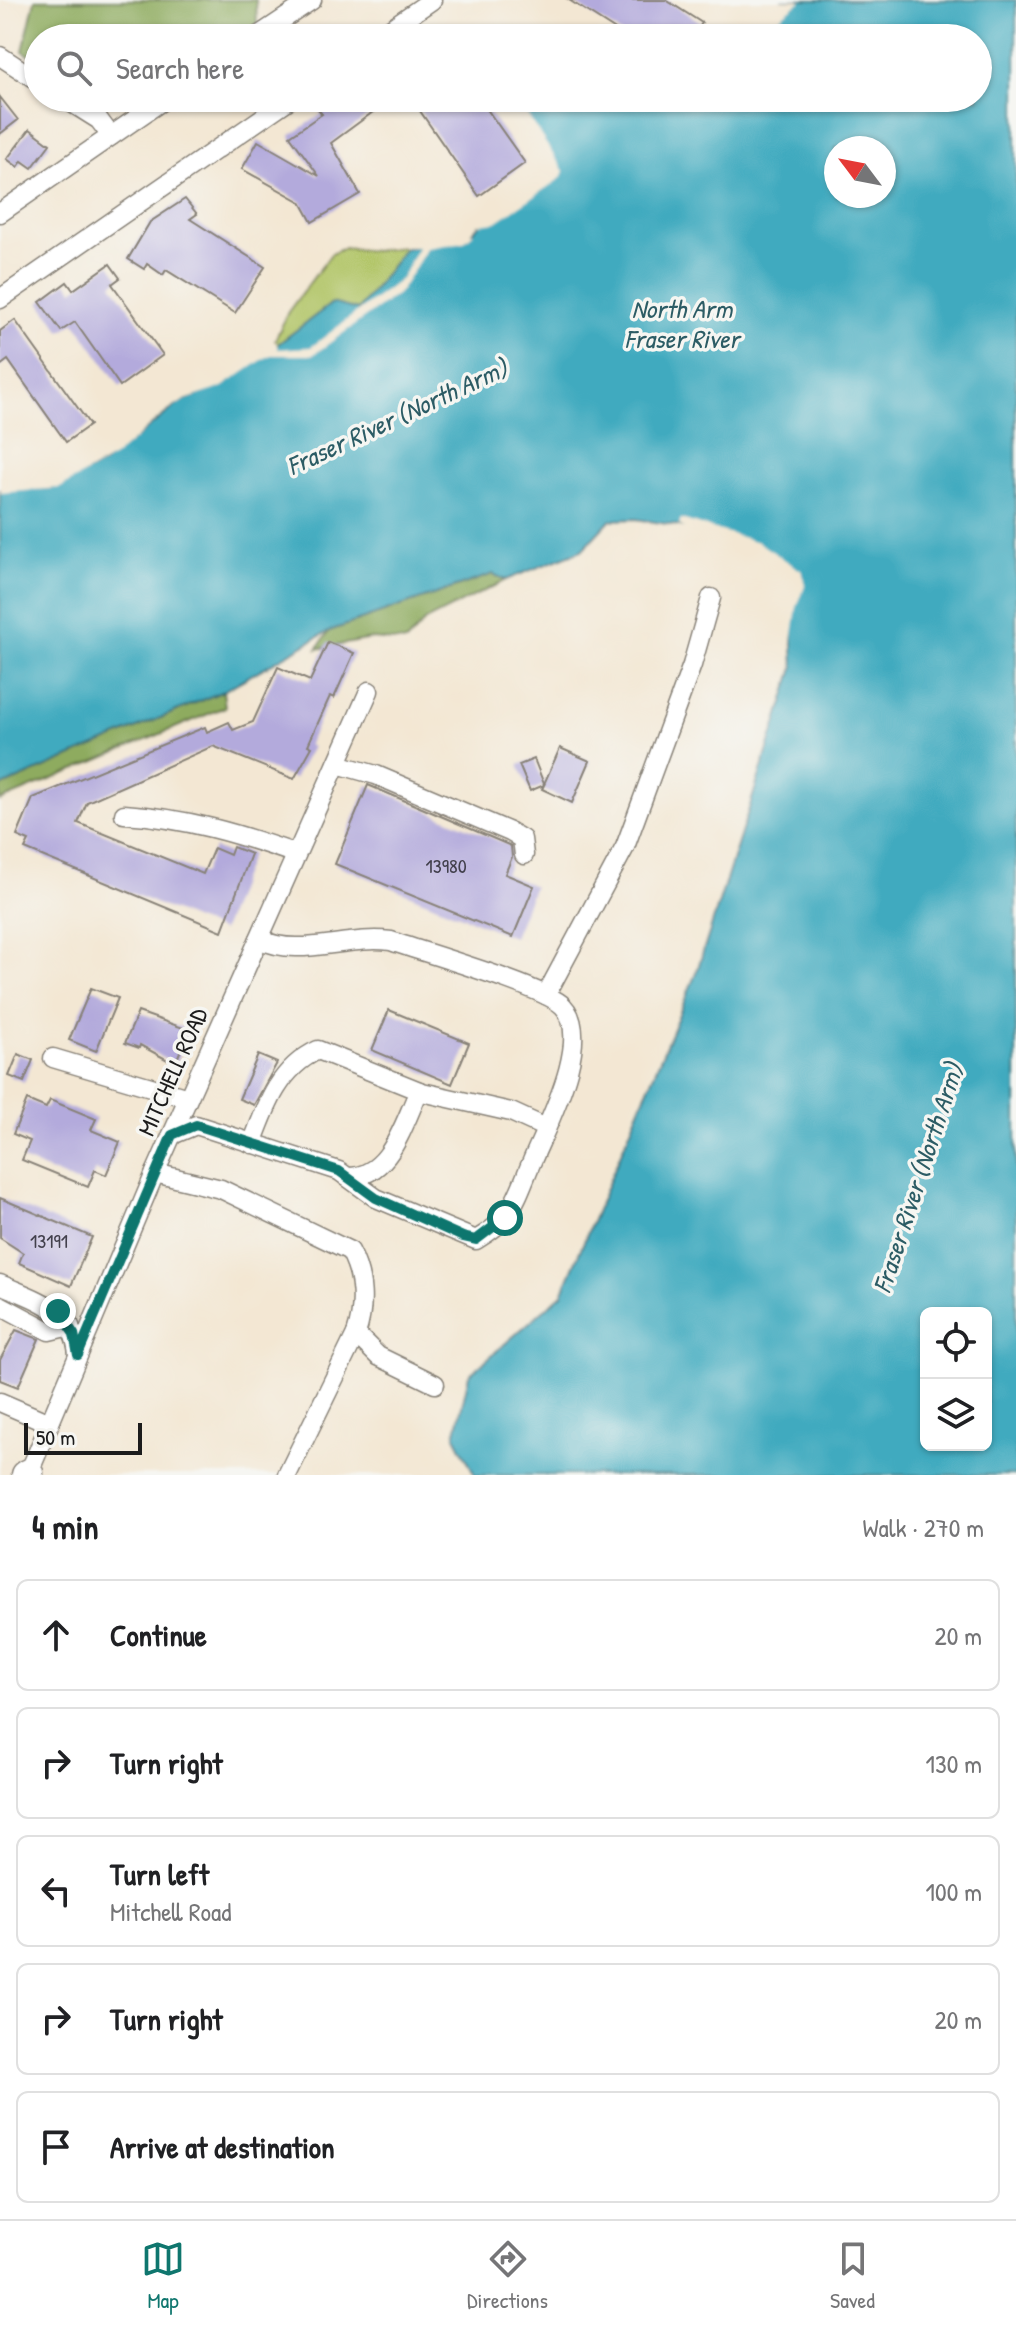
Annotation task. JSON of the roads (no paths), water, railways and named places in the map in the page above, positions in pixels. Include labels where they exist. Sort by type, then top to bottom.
[{"type":"street","points":[[276,24],[312,0]]},
{"type":"street","points":[[397,24],[432,0]]},
{"type":"street","points":[[0,56],[24,72]]},
{"type":"street","points":[[86,112],[99,120],[111,136]]},
{"type":"street","points":[[6,209],[146,112]]},
{"type":"street","points":[[0,299],[271,112]]},
{"type":"street","points":[[546,995],[625,847],[692,665],[711,598]]},
{"type":"street","name":"MITCHELL ROAD","points":[[27,1474],[155,1173],[369,691]]},
{"type":"street","points":[[337,764],[376,775],[510,832],[522,839],[524,855]]},
{"type":"street","points":[[124,814],[172,817],[218,827],[296,854]]},
{"type":"street","points":[[172,1135],[196,1125],[339,1171],[376,1198],[476,1240],[505,1218],[546,1128],[569,1067],[573,1029],[565,1008],[546,995],[391,941],[373,939],[287,948],[259,939]]},
{"type":"street","points":[[252,1144],[268,1101],[283,1077],[303,1057],[318,1050],[419,1091],[511,1112],[546,1128]]},
{"type":"street","points":[[53,1058],[188,1098]]},
{"type":"street","points":[[347,1177],[363,1177],[381,1166],[419,1091]]},
{"type":"street","points":[[155,1173],[221,1189],[350,1251],[360,1279],[363,1312],[356,1334],[287,1475]]},
{"type":"street","points":[[0,1284],[50,1305],[70,1326],[78,1355]]},
{"type":"street","points":[[0,1305],[49,1331],[70,1326]]},
{"type":"street","points":[[356,1334],[378,1356],[435,1384]]},
{"type":"street","points":[[0,1402],[49,1423]]},
{"type":"water","name":"North Arm Fraser River","points":[[782,0],[1016,0],[1016,1475],[475,1475],[455,1436],[469,1375],[562,1294],[697,971],[794,668],[791,605],[796,581],[791,569],[749,546],[692,528],[636,519],[610,520],[582,550],[506,580],[493,574],[329,631],[223,691],[0,787],[0,490],[53,488],[101,465],[182,401],[225,384],[332,303],[358,310],[405,248],[467,238],[487,216],[542,182],[547,157],[520,112],[992,112],[992,24],[754,24]]},
{"type":"water label","name":"Fraser River (North Arm)","points":[[397,417]]},
{"type":"water label","name":"Fraser River (North Arm)","points":[[918,1178]]}]
